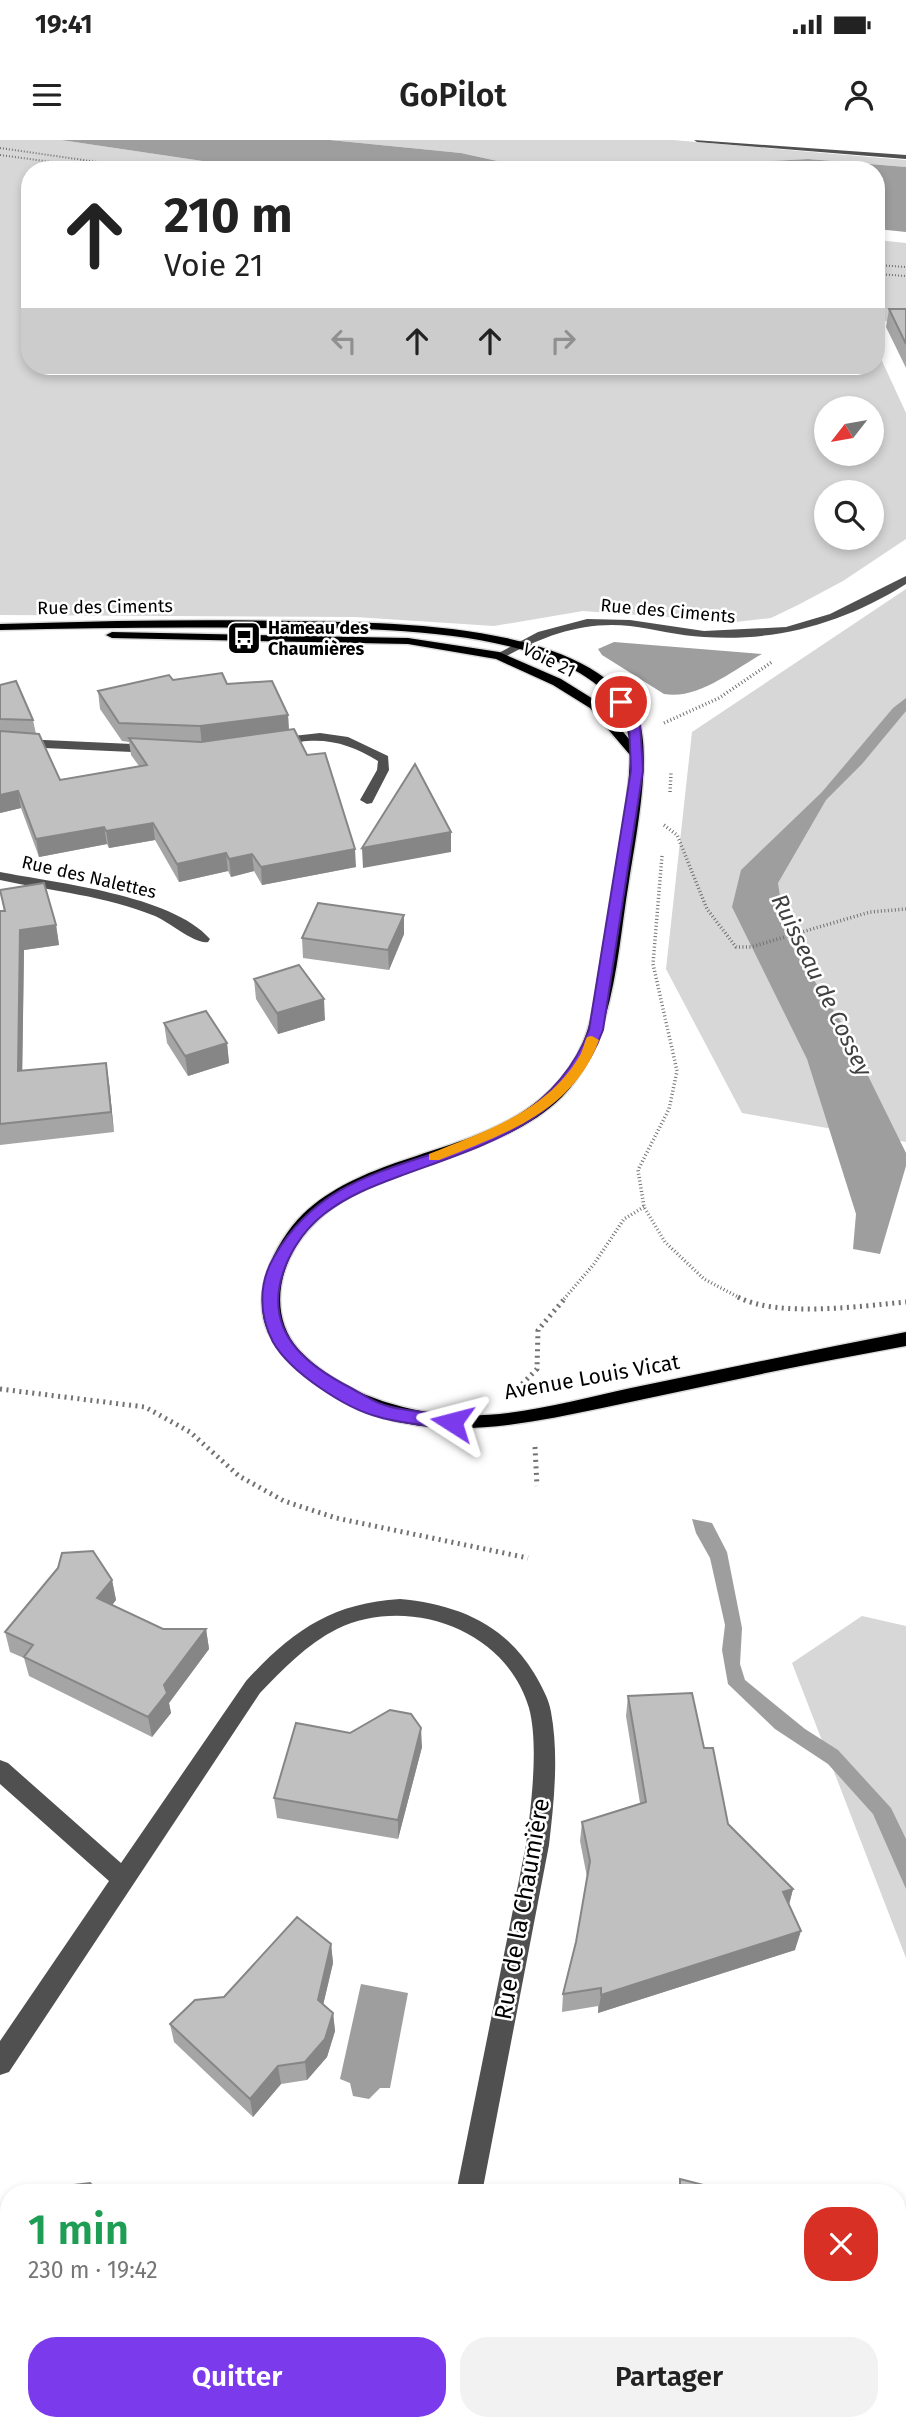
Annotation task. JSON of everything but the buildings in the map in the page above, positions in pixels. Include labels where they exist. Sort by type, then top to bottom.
[{"type":"main road","name":"Rue des Ciments","points":[[0,626],[157,623],[407,628],[476,635],[517,645]]},
{"type":"main road","name":"Rue des Ciments","points":[[0,638],[116,635],[360,639],[408,641],[499,656]]},
{"type":"main road","name":"Voie 21","points":[[517,645],[587,674],[609,690],[634,724],[636,754]]},
{"type":"main road","name":"Voie 21","points":[[499,656],[557,682],[594,705],[636,754]]},
{"type":"main road","name":"Avenue Louis Vicat","points":[[636,754],[637,770],[629,829],[596,1030],[586,1058],[550,1100],[519,1122],[477,1142],[354,1188],[317,1211],[293,1236],[276,1267],[270,1296],[273,1326],[286,1350],[313,1376],[381,1411],[452,1422],[528,1415],[906,1339]]},
{"type":"street","points":[[697,140],[906,157]]},
{"type":"street","name":"Rue des Ciments","points":[[517,645],[553,629],[594,622],[735,635],[765,634],[825,622],[852,611],[906,579]]},
{"type":"street","points":[[499,656],[517,645]]},
{"type":"street","points":[[260,745],[329,735],[360,744],[384,759],[383,770],[367,800]]},
{"type":"street","points":[[0,742],[166,750]]},
{"type":"street","name":"Rue des Nalettes","points":[[0,876],[144,907],[188,925],[203,939]]},
{"type":"street","name":"Rue de la Chaumière","points":[[0,2063],[253,1686],[283,1653],[315,1629],[351,1614],[391,1607],[428,1610],[463,1620],[499,1644],[523,1670],[539,1706],[545,1756],[542,1820],[471,2184]]},
{"type":"street","points":[[0,1770],[122,1878]]},
{"type":"path","points":[[0,148],[90,161]]},
{"type":"path","points":[[0,155],[44,161]]},
{"type":"path","points":[[885,266],[906,267]]},
{"type":"path","points":[[885,275],[906,276]]},
{"type":"path","points":[[660,725],[719,698],[825,622]]},
{"type":"path","points":[[667,804],[672,780],[670,767]]},
{"type":"path","points":[[662,835],[665,814]]},
{"type":"path","points":[[662,824],[677,835],[707,909],[736,947],[751,947],[870,912],[906,909]]},
{"type":"path","points":[[662,846],[653,964],[654,983],[672,1038],[677,1071],[669,1109],[638,1170],[644,1207],[665,1242],[704,1279],[753,1305],[831,1309],[906,1302]]},
{"type":"path","points":[[522,1384],[537,1369],[538,1330],[594,1264],[604,1245],[624,1219],[644,1207]]},
{"type":"path","points":[[0,1389],[145,1407],[190,1432],[239,1476],[284,1501],[336,1518],[528,1558]]},
{"type":"path","points":[[535,1447],[537,1486]]},
{"type":"shaded area","points":[[0,140],[61,140],[202,161],[21,161],[21,375],[885,375],[885,367],[906,413],[906,539],[843,581],[771,618],[735,622],[583,611],[494,626],[355,617],[0,615]]},
{"type":"shaded area","points":[[61,140],[330,140],[461,153],[498,161],[202,161]]},
{"type":"shaded area","points":[[330,140],[673,140],[906,160],[906,167],[885,165],[885,161],[808,159],[498,161],[461,153]]},
{"type":"shaded area","points":[[808,159],[832,161],[771,161]]},
{"type":"shaded area","points":[[885,165],[906,167],[906,232],[885,230]]},
{"type":"shaded area","points":[[885,241],[906,243],[906,322],[885,321]]},
{"type":"shaded area","points":[[906,589],[906,1142],[742,1113],[666,969],[692,732]]},
{"type":"shaded area","points":[[614,642],[762,654],[690,693],[664,694],[602,655],[598,649]]},
{"type":"shaded area","points":[[906,698],[906,711],[862,764],[826,800],[778,883],[786,937],[843,1025],[906,1153],[906,1166],[880,1254],[853,1249],[856,1214],[807,1059],[732,907],[741,870],[822,792],[893,708]]},
{"type":"shaded area","points":[[692,1519],[712,1523],[727,1552],[742,1628],[740,1664],[745,1680],[805,1729],[838,1750],[891,1808],[906,1839],[906,1889],[873,1814],[828,1764],[775,1729],[728,1684],[722,1650],[725,1625],[710,1558],[696,1533]]},
{"type":"shaded area","points":[[862,1616],[906,1626],[906,1958],[792,1663]]},
{"type":"shaded area","points":[[361,1984],[408,1993],[390,2088],[380,2088],[369,2099],[353,2096],[350,2083],[340,2079]]},
{"type":"slow traffic","points":[[434,1157],[477,1142],[519,1122],[550,1100],[586,1058],[592,1040]]},
{"type":"place","name":"Hameau des Chaumières","points":[[244,638]]},
{"type":"route","points":[[452,1422],[381,1411],[313,1376],[286,1350],[273,1326],[270,1296],[276,1267],[293,1236],[317,1211],[354,1188],[477,1142],[519,1122],[550,1100],[586,1058],[596,1030],[637,770],[634,724],[621,702]]},
{"type":"water label","name":"Ruisseau de Cossey","points":[[822,985]]}]
